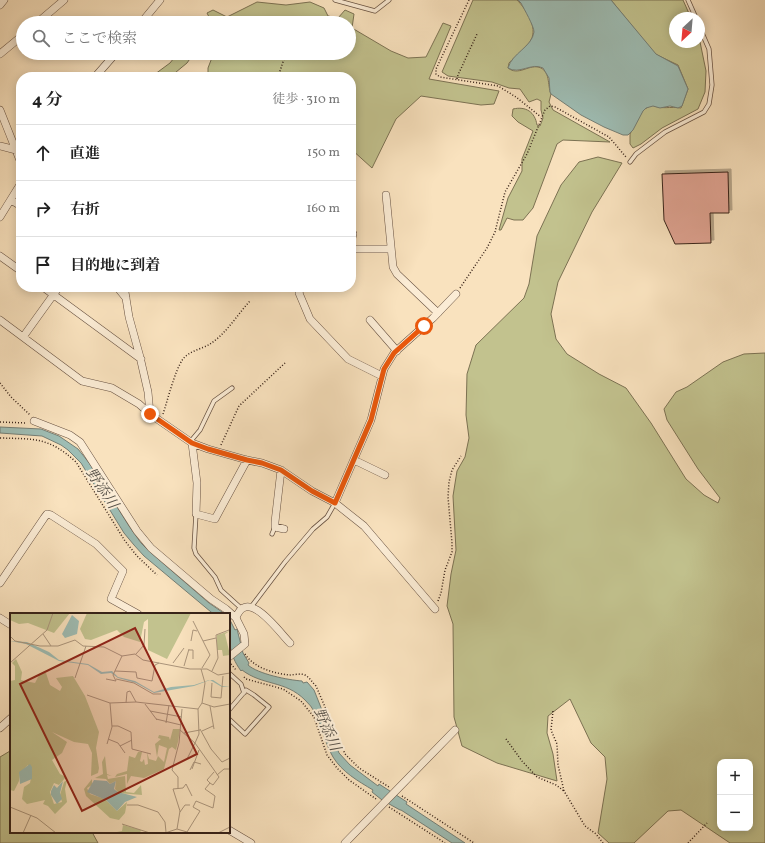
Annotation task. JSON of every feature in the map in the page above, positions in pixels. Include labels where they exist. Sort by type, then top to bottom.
[{"type":"street","points":[[0,4],[4,0]]},
{"type":"street","points":[[45,16],[64,0]]},
{"type":"street","points":[[147,16],[160,0]]},
{"type":"street","points":[[0,54],[16,41]]},
{"type":"street","points":[[99,72],[110,60]]},
{"type":"street","points":[[0,110],[16,150]]},
{"type":"street","points":[[0,146],[16,150]]},
{"type":"street","points":[[0,217],[16,192]]},
{"type":"street","points":[[386,195],[393,267],[397,274],[438,313]]},
{"type":"street","points":[[11,200],[16,203]]},
{"type":"street","points":[[356,249],[391,249]]},
{"type":"street","points":[[0,256],[16,267]]},
{"type":"street","points":[[49,292],[141,359]]},
{"type":"street","points":[[22,337],[55,292]]},
{"type":"street","points":[[126,292],[129,317],[141,359],[148,392],[150,414]]},
{"type":"street","points":[[299,292],[310,319],[348,359],[382,376]]},
{"type":"street","points":[[335,503],[371,420],[384,369],[397,351],[456,294]]},
{"type":"street","points":[[0,320],[82,381],[112,388],[139,404],[150,414],[191,442],[218,452],[262,463],[281,470],[312,491],[335,503],[364,526],[435,609]]},
{"type":"street","points":[[370,320],[397,351]]},
{"type":"street","points":[[34,421],[70,435],[80,442],[137,530],[151,548],[211,599],[236,618],[244,634],[245,644],[230,657]]},
{"type":"street","points":[[191,442],[197,483],[196,514],[215,520],[247,460]]},
{"type":"street","points":[[354,460],[385,475]]},
{"type":"street","points":[[281,470],[275,527],[284,529]]},
{"type":"street","points":[[0,583],[47,514],[51,515],[96,544],[123,571],[111,599],[136,613]]},
{"type":"street","points":[[236,618],[238,611],[244,607],[251,607],[260,611],[290,643]]},
{"type":"street","points":[[0,618],[10,624]]},
{"type":"street","points":[[0,728],[10,719]]},
{"type":"street","points":[[345,843],[455,730]]},
{"type":"street","points":[[230,831],[251,843]]},
{"type":"lane","points":[[335,0],[374,11],[389,0]]},
{"type":"lane","points":[[688,0],[693,12]]},
{"type":"lane","points":[[630,162],[636,154],[665,132],[704,112],[709,104],[712,85],[709,49],[705,40]]},
{"type":"lane","points":[[191,442],[200,430],[214,401],[232,388]]},
{"type":"lane","points":[[251,607],[285,562],[313,529],[327,517],[335,503]]},
{"type":"lane","points":[[196,514],[194,548],[196,554],[215,577],[220,590],[242,609]]},
{"type":"lane","points":[[272,534],[275,527]]},
{"type":"lane","points":[[230,674],[241,684],[244,693]]},
{"type":"lane","points":[[230,709],[246,690],[269,707],[245,734],[230,720]]},
{"type":"path","points":[[469,0],[436,69],[436,74],[440,77],[498,86],[516,97],[542,118]]},
{"type":"path","points":[[457,79],[477,34]]},
{"type":"path","points":[[280,72],[284,60]]},
{"type":"path","points":[[456,294],[487,248],[495,232],[505,192],[527,154],[545,110],[550,106],[609,137],[630,162]]},
{"type":"path","points":[[160,421],[179,367],[184,358],[196,350],[210,344],[223,333],[250,301]]},
{"type":"path","points":[[218,452],[240,406],[285,363]]},
{"type":"path","points":[[0,383],[11,397],[30,414],[34,421],[26,424],[0,422]]},
{"type":"path","points":[[0,438],[37,440],[56,446],[67,454],[76,462],[125,541],[137,556],[157,574]]},
{"type":"path","points":[[435,609],[441,593],[445,570],[452,552],[448,497],[452,470],[461,456]]},
{"type":"path","points":[[244,646],[245,654],[251,662],[259,667],[290,675],[303,674],[310,678],[316,686],[345,754],[359,768],[474,843]]},
{"type":"path","points":[[230,660],[237,671]]},
{"type":"path","points":[[242,675],[246,679],[283,689],[301,701],[314,717],[327,755],[349,780],[445,843]]},
{"type":"path","points":[[553,711],[551,730],[557,744],[558,765],[564,791],[585,826],[596,834],[603,843]]},
{"type":"path","points":[[506,739],[522,761],[537,777],[556,785],[564,791]]},
{"type":"path","points":[[688,843],[707,823]]},
{"type":"green space","points":[[473,0],[517,0],[530,18],[533,35],[526,46],[509,63],[508,68],[519,71],[530,67],[538,67],[545,71],[551,94],[549,102],[553,110],[610,142],[563,140],[557,144],[533,208],[523,220],[507,218],[501,230],[499,230],[508,198],[522,171],[522,159],[533,131],[518,122],[512,116],[513,109],[526,109],[532,113],[537,125],[540,126],[543,118],[541,101],[537,99],[529,102],[520,89],[509,88],[492,82],[448,76],[442,72]]},
{"type":"green space","points":[[611,0],[683,0],[688,12],[669,12],[669,48],[701,48],[706,71],[705,92],[698,109],[662,128],[641,144],[633,148],[630,144],[630,134],[643,110],[652,105],[659,107],[681,108],[688,89],[678,65],[655,54]]},
{"type":"green space","points":[[257,2],[286,5],[310,2],[324,8],[328,16],[229,16]]},
{"type":"green space","points":[[213,10],[225,16],[208,16],[207,13]]},
{"type":"green space","points":[[345,10],[354,14],[354,16],[340,16]]},
{"type":"green space","points":[[443,23],[451,26],[429,79],[499,91],[494,104],[481,105],[421,96],[396,119],[372,168],[356,154],[356,72],[208,72],[211,60],[356,60],[356,30],[391,51],[408,58],[426,57]]},
{"type":"green space","points":[[172,60],[189,60],[176,72],[158,72]]},
{"type":"green space","points":[[598,157],[622,163],[592,212],[558,282],[551,314],[556,339],[567,354],[599,374],[626,388],[651,423],[686,479],[704,495],[718,503],[720,498],[698,469],[667,420],[664,409],[676,392],[687,387],[723,362],[744,354],[765,353],[765,843],[730,843],[681,810],[668,811],[634,843],[609,843],[598,833],[607,779],[605,757],[591,743],[570,699],[548,716],[547,733],[553,754],[557,781],[497,763],[462,746],[454,717],[453,624],[447,606],[456,550],[453,496],[457,471],[465,457],[469,438],[466,415],[467,374],[476,345],[524,298],[529,284],[537,236],[561,185],[579,162]]},
{"type":"green space","points":[[10,751],[10,833],[93,833],[98,843],[0,843],[0,757]]},
{"type":"water","points":[[518,0],[611,0],[656,54],[678,66],[688,89],[682,106],[678,108],[670,106],[660,108],[653,106],[646,108],[633,130],[628,135],[623,135],[581,115],[551,94],[549,78],[543,68],[534,66],[512,70],[508,68],[513,58],[530,42],[534,32],[529,18]]},
{"type":"water","name":"野添川","points":[[0,427],[41,429],[59,436],[78,449],[90,464],[141,543],[209,603],[224,613],[211,612],[144,556],[124,533],[81,463],[68,450],[42,436],[0,433]]},
{"type":"water","name":"野添川","points":[[230,620],[235,630],[237,629],[243,653],[249,663],[248,665],[259,671],[274,676],[302,681],[303,683],[307,682],[314,690],[339,753],[350,765],[378,786],[379,784],[407,802],[406,804],[465,843],[452,843],[401,810],[382,800],[372,792],[373,790],[351,776],[341,767],[329,750],[311,706],[290,689],[258,679],[242,670],[241,671],[231,652]]},
{"type":"building","points":[[728,172],[729,213],[710,213],[711,243],[675,244],[664,220],[662,174]]},
{"type":"route","points":[[150,414],[192,443],[281,470],[312,491],[335,503],[371,420],[384,369],[394,353],[424,326]]}]
